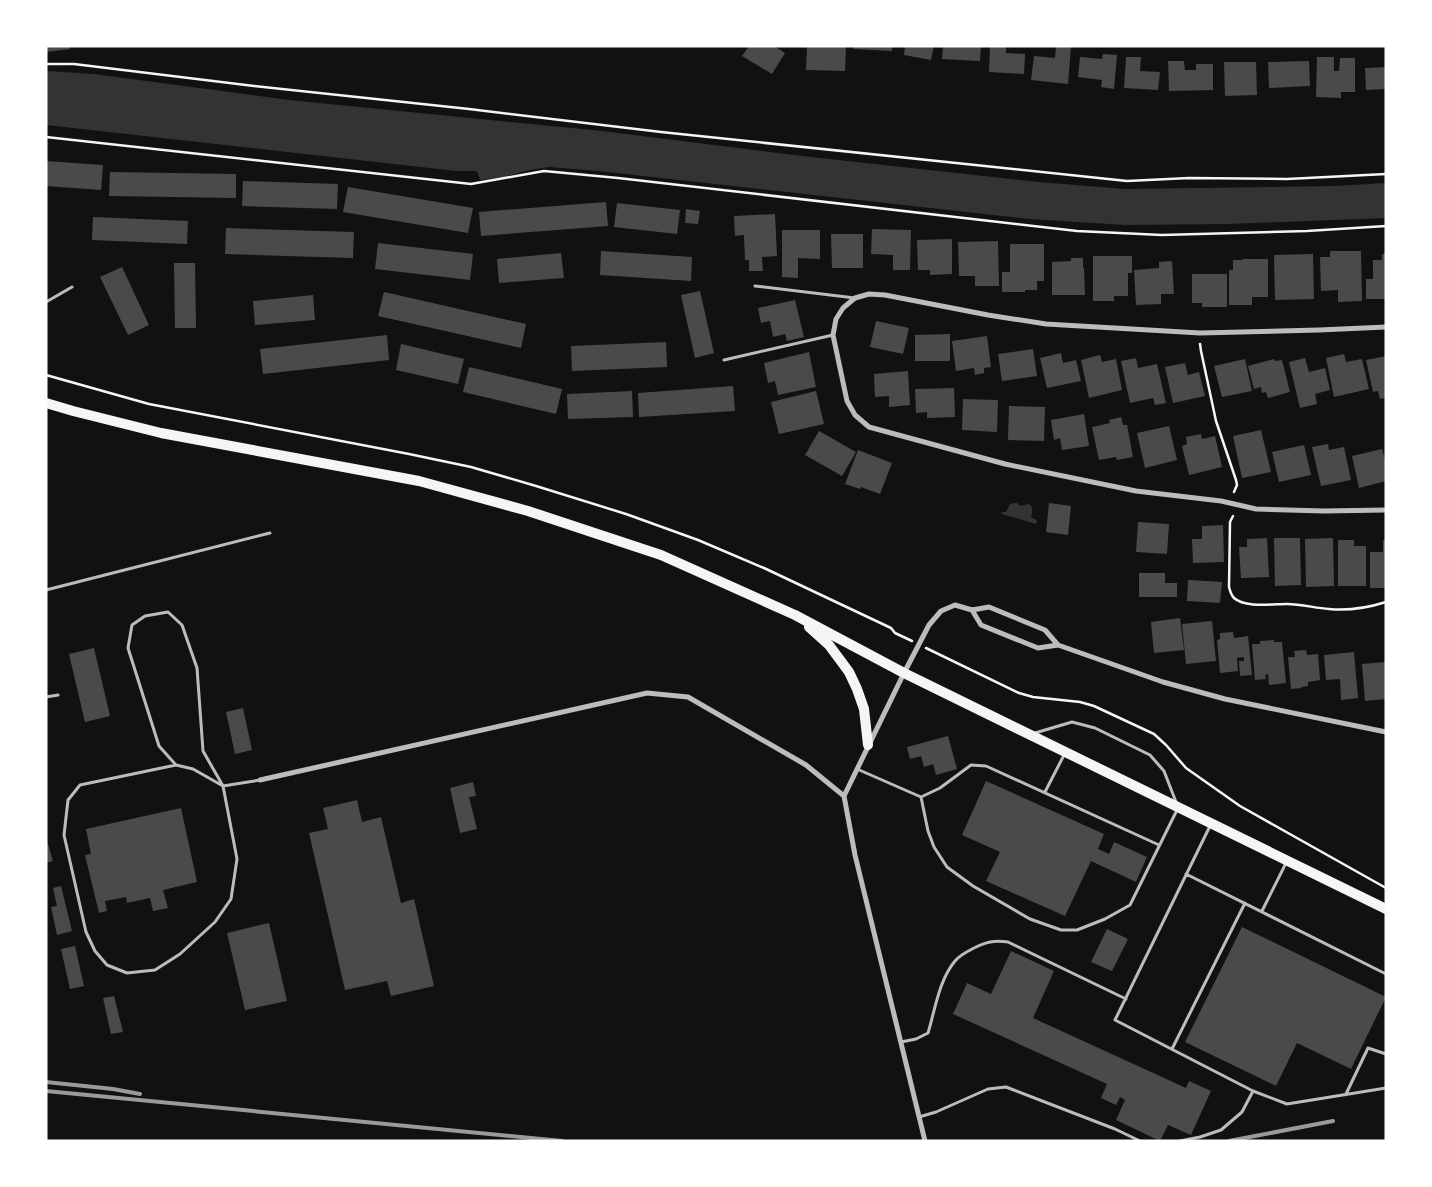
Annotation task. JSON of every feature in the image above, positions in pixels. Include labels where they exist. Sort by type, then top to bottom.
[{"type":"main road","points":[[46,403],[160,433],[419,481],[528,511],[661,555],[795,615],[904,673],[1386,909]]},
{"type":"main road","points":[[795,615],[830,645],[849,672],[864,709],[868,745]]},
{"type":"street","points":[[1386,327],[1200,333],[1046,324],[885,295],[869,294],[855,298],[843,308],[836,319],[833,335],[847,401],[855,415],[869,427],[1005,464],[1136,491],[1221,500],[1256,509],[1324,512],[1386,510]]},
{"type":"street","points":[[925,1141],[854,855],[844,796],[929,625],[941,611],[955,605],[972,610],[989,607],[1045,630],[1058,645]]},
{"type":"street","points":[[972,610],[981,625],[1038,648],[1058,645],[1163,682],[1225,699],[1386,732]]},
{"type":"street","points":[[260,780],[647,693],[688,696],[806,765],[844,796]]},
{"type":"lane","points":[[755,286],[855,298]]},
{"type":"lane","points":[[46,302],[72,287]]},
{"type":"lane","points":[[724,360],[833,335]]},
{"type":"lane","points":[[46,590],[270,533]]},
{"type":"lane","points":[[176,765],[159,746],[128,648],[132,625],[145,616],[168,612],[182,625],[197,668],[203,751],[223,786],[236,859],[231,899],[215,922],[180,954],[155,970],[127,973],[107,965],[95,951],[86,932],[64,835],[68,800],[80,785],[176,765],[193,769],[223,786],[260,780]]},
{"type":"lane","points":[[46,697],[58,695]]},
{"type":"lane","points":[[921,797],[928,831],[934,847],[947,867],[973,886],[1030,919],[1061,930],[1077,930],[1105,919],[1130,905],[1178,807],[1164,771],[1150,755],[1096,728],[1072,722],[1030,734]]},
{"type":"lane","points":[[1045,792],[1066,752]]},
{"type":"lane","points":[[856,769],[921,797],[940,788],[971,765],[986,766],[1159,845]]},
{"type":"lane","points":[[1211,823],[1115,1020],[1252,1091],[1288,1104],[1386,1088]]},
{"type":"lane","points":[[1262,912],[1287,860]]},
{"type":"lane","points":[[1186,874],[1386,974]]},
{"type":"lane","points":[[1172,1049],[1245,903]]},
{"type":"lane","points":[[900,1042],[916,1039],[928,1033],[941,988],[956,960],[974,948],[995,940],[1008,942],[1126,999]]},
{"type":"lane","points":[[1345,1094],[1368,1048],[1386,1054]]},
{"type":"lane","points":[[919,1117],[936,1112],[988,1089],[1006,1087],[1115,1128],[1140,1141]]},
{"type":"lane","points":[[1180,1141],[1221,1130],[1242,1112],[1252,1091]]},
{"type":"path","points":[[46,64],[83,65],[661,132],[1127,181],[1189,178],[1288,179],[1386,174]]},
{"type":"path","points":[[46,137],[471,184],[544,171],[1077,231],[1162,235],[1386,226]]},
{"type":"path","points":[[1200,344],[1216,421],[1236,480],[1237,485],[1234,492]]},
{"type":"path","points":[[1233,516],[1230,522],[1229,587],[1234,598],[1246,603],[1260,605],[1286,604],[1332,610],[1355,610],[1386,602]]},
{"type":"shaded area","points":[[46,71],[94,74],[289,100],[602,131],[802,156],[1038,182],[1125,189],[1335,186],[1386,183],[1386,218],[1229,224],[1125,225],[1030,219],[549,167],[480,180],[477,171],[456,171],[46,125]]},
{"type":"shaded area","points":[[1014,503],[1020,506],[1029,504],[1032,509],[1032,518],[1037,520],[1036,524],[1002,514],[1002,512],[1006,512],[1010,504]]},
{"type":"building","points":[[46,46],[70,46],[70,49],[46,52]]},
{"type":"building","points":[[749,46],[774,46],[785,53],[772,74],[742,56]]},
{"type":"building","points":[[807,46],[846,46],[845,71],[806,70]]},
{"type":"building","points":[[854,46],[892,46],[892,51],[853,49]]},
{"type":"building","points":[[905,46],[934,46],[931,60],[904,55]]},
{"type":"building","points":[[943,46],[981,46],[980,61],[942,59]]},
{"type":"building","points":[[990,46],[1006,46],[1006,53],[1025,54],[1024,74],[989,72]]},
{"type":"building","points":[[1056,46],[1071,47],[1068,84],[1031,80],[1034,56],[1055,58]]},
{"type":"building","points":[[1103,54],[1117,55],[1114,89],[1101,87],[1102,80],[1078,77],[1080,57],[1102,59]]},
{"type":"building","points":[[1126,57],[1141,57],[1140,71],[1160,72],[1158,90],[1124,88]]},
{"type":"building","points":[[1317,57],[1334,57],[1334,71],[1339,71],[1340,58],[1355,58],[1355,92],[1341,92],[1341,98],[1316,97]]},
{"type":"building","points":[[1168,61],[1184,61],[1185,70],[1196,70],[1196,64],[1213,64],[1213,90],[1169,91]]},
{"type":"building","points":[[1309,61],[1310,86],[1269,88],[1268,62]]},
{"type":"building","points":[[1224,62],[1256,62],[1257,95],[1225,96]]},
{"type":"building","points":[[1386,67],[1386,89],[1366,90],[1365,68]]},
{"type":"building","points":[[46,161],[103,165],[101,190],[46,186]]},
{"type":"building","points":[[110,172],[236,174],[236,198],[109,196]]},
{"type":"building","points":[[243,181],[338,184],[337,209],[242,206]]},
{"type":"building","points":[[348,187],[473,208],[468,233],[343,212]]},
{"type":"building","points":[[606,202],[608,226],[481,236],[479,212]]},
{"type":"building","points":[[617,203],[680,210],[677,234],[614,227]]},
{"type":"building","points":[[686,209],[700,211],[698,224],[685,223]]},
{"type":"building","points":[[775,214],[777,256],[762,257],[763,271],[749,271],[749,260],[745,260],[744,235],[735,236],[734,216]]},
{"type":"building","points":[[93,217],[188,221],[187,244],[92,240]]},
{"type":"building","points":[[226,228],[354,232],[353,258],[225,254]]},
{"type":"building","points":[[872,229],[911,230],[910,270],[893,270],[893,255],[871,254]]},
{"type":"building","points":[[782,230],[820,230],[820,259],[798,258],[798,278],[782,277]]},
{"type":"building","points":[[831,234],[863,234],[863,268],[832,268]]},
{"type":"building","points":[[952,239],[952,274],[930,275],[930,270],[918,270],[917,240]]},
{"type":"building","points":[[998,241],[999,286],[975,286],[975,276],[959,276],[958,242]]},
{"type":"building","points":[[378,243],[473,254],[470,280],[375,269]]},
{"type":"building","points":[[1010,244],[1044,244],[1044,281],[1037,281],[1037,290],[1002,292],[1002,272],[1010,272]]},
{"type":"building","points":[[601,251],[692,257],[691,281],[600,275]]},
{"type":"building","points":[[1330,251],[1361,251],[1362,301],[1338,302],[1338,290],[1321,291],[1320,257],[1330,257]]},
{"type":"building","points":[[561,253],[564,278],[499,283],[497,259]]},
{"type":"building","points":[[1313,254],[1314,299],[1275,300],[1274,255]]},
{"type":"building","points":[[1382,254],[1386,254],[1386,299],[1366,299],[1366,279],[1373,279],[1373,260],[1382,260]]},
{"type":"building","points":[[1093,256],[1132,256],[1132,273],[1128,273],[1128,296],[1114,296],[1114,301],[1093,301]]},
{"type":"building","points":[[1071,258],[1083,258],[1085,295],[1052,295],[1052,262],[1071,261]]},
{"type":"building","points":[[1268,259],[1268,297],[1252,297],[1252,305],[1229,305],[1229,270],[1233,270],[1233,260]]},
{"type":"building","points":[[1172,261],[1174,294],[1161,294],[1161,304],[1136,305],[1134,270],[1159,268],[1159,262]]},
{"type":"building","points":[[174,263],[195,263],[196,328],[175,328]]},
{"type":"building","points":[[122,267],[149,325],[128,335],[100,277]]},
{"type":"building","points":[[1192,274],[1227,274],[1227,307],[1202,307],[1202,303],[1192,303]]},
{"type":"building","points":[[700,291],[714,353],[695,358],[681,295]]},
{"type":"building","points":[[384,292],[526,324],[521,348],[378,316]]},
{"type":"building","points":[[313,295],[315,320],[255,325],[253,301]]},
{"type":"building","points":[[795,300],[804,337],[787,341],[785,334],[773,337],[770,321],[761,323],[758,308]]},
{"type":"building","points":[[876,321],[909,328],[903,354],[870,347]]},
{"type":"building","points":[[950,334],[950,361],[915,361],[915,335]]},
{"type":"building","points":[[387,335],[389,360],[263,374],[260,349]]},
{"type":"building","points":[[987,336],[991,367],[984,368],[984,373],[975,375],[974,368],[956,371],[952,341]]},
{"type":"building","points":[[666,342],[667,367],[572,371],[571,346]]},
{"type":"building","points":[[401,344],[464,359],[458,384],[396,370]]},
{"type":"building","points":[[1033,349],[1037,376],[1002,381],[998,354]]},
{"type":"building","points":[[809,352],[816,387],[778,395],[775,381],[768,383],[764,363]]},
{"type":"building","points":[[1061,353],[1063,363],[1076,360],[1081,381],[1047,388],[1040,358]]},
{"type":"building","points":[[1344,354],[1346,362],[1362,359],[1369,389],[1334,397],[1326,358]]},
{"type":"building","points":[[1100,355],[1102,362],[1116,359],[1122,390],[1089,398],[1081,360]]},
{"type":"building","points":[[1386,356],[1386,398],[1380,399],[1378,391],[1373,392],[1366,360]]},
{"type":"building","points":[[1136,358],[1138,368],[1157,364],[1166,403],[1155,405],[1153,398],[1130,403],[1121,361]]},
{"type":"building","points":[[1305,358],[1309,372],[1325,368],[1330,390],[1315,394],[1317,404],[1300,408],[1289,362]]},
{"type":"building","points":[[1245,359],[1252,391],[1222,397],[1214,366]]},
{"type":"building","points":[[1274,359],[1275,361],[1282,360],[1290,392],[1268,398],[1266,392],[1262,393],[1261,387],[1254,389],[1248,366]]},
{"type":"building","points":[[1185,363],[1188,375],[1199,372],[1205,396],[1173,403],[1165,367]]},
{"type":"building","points":[[469,367],[562,389],[556,414],[463,392]]},
{"type":"building","points":[[908,371],[910,405],[889,407],[889,396],[875,397],[874,374]]},
{"type":"building","points":[[733,386],[735,411],[639,417],[638,393]]},
{"type":"building","points":[[954,388],[955,417],[927,418],[927,412],[916,413],[915,389]]},
{"type":"building","points":[[632,391],[633,417],[568,419],[567,394]]},
{"type":"building","points":[[816,391],[824,424],[779,434],[771,402]]},
{"type":"building","points":[[963,399],[998,400],[997,432],[962,430]]},
{"type":"building","points":[[1009,406],[1045,407],[1044,441],[1008,440]]},
{"type":"building","points":[[1084,414],[1089,446],[1062,450],[1060,438],[1054,440],[1051,420]]},
{"type":"building","points":[[1121,417],[1123,425],[1127,425],[1133,457],[1117,460],[1116,457],[1099,460],[1092,427],[1110,423],[1109,420]]},
{"type":"building","points":[[1169,426],[1177,460],[1145,468],[1137,433]]},
{"type":"building","points":[[1261,430],[1271,472],[1242,478],[1233,436]]},
{"type":"building","points":[[819,431],[856,452],[842,476],[805,455]]},
{"type":"building","points":[[1201,434],[1202,439],[1215,436],[1222,467],[1189,475],[1182,446],[1187,444],[1186,437]]},
{"type":"building","points":[[1328,444],[1329,450],[1344,447],[1351,480],[1321,486],[1312,447]]},
{"type":"building","points":[[1304,445],[1311,475],[1279,482],[1272,452]]},
{"type":"building","points":[[1382,449],[1386,463],[1386,481],[1359,488],[1352,456]]},
{"type":"building","points":[[858,450],[892,463],[880,494],[861,487],[860,489],[845,484]]},
{"type":"building","points":[[1049,503],[1071,506],[1068,535],[1046,532]]},
{"type":"building","points":[[1138,522],[1169,524],[1167,554],[1136,552]]},
{"type":"building","points":[[1223,525],[1224,562],[1193,563],[1192,539],[1202,539],[1202,526]]},
{"type":"building","points":[[1267,538],[1269,577],[1241,578],[1239,547],[1247,547],[1247,539]]},
{"type":"building","points":[[1274,538],[1300,538],[1301,585],[1275,586]]},
{"type":"building","points":[[1333,538],[1334,586],[1306,587],[1305,539]]},
{"type":"building","points":[[1338,540],[1354,540],[1354,546],[1366,546],[1366,586],[1338,586]]},
{"type":"building","points":[[1383,540],[1386,540],[1386,588],[1370,588],[1370,552],[1383,552]]},
{"type":"building","points":[[1139,573],[1165,573],[1165,583],[1177,583],[1177,597],[1139,597]]},
{"type":"building","points":[[1188,580],[1222,582],[1220,603],[1187,601]]},
{"type":"building","points":[[1180,618],[1184,650],[1154,653],[1151,622]]},
{"type":"building","points":[[1212,621],[1216,661],[1186,664],[1182,624]]},
{"type":"building","points":[[1233,632],[1234,638],[1248,636],[1252,675],[1240,676],[1239,661],[1244,661],[1244,657],[1237,658],[1238,671],[1220,673],[1217,640],[1220,639],[1220,633]]},
{"type":"building","points":[[1274,640],[1274,642],[1282,642],[1286,683],[1269,685],[1268,674],[1265,675],[1266,679],[1255,680],[1252,644],[1260,644],[1260,641]]},
{"type":"building","points":[[94,648],[110,716],[85,722],[69,654]]},
{"type":"building","points":[[1306,650],[1307,655],[1318,654],[1320,680],[1308,682],[1308,686],[1302,688],[1291,689],[1288,657],[1295,657],[1294,651]]},
{"type":"building","points":[[1354,652],[1358,698],[1341,700],[1340,679],[1326,680],[1324,655]]},
{"type":"building","points":[[1386,662],[1386,699],[1365,701],[1362,664]]},
{"type":"building","points":[[243,708],[252,750],[235,754],[226,712]]},
{"type":"building","points":[[948,736],[957,769],[936,775],[933,764],[924,767],[921,756],[910,759],[907,747]]},
{"type":"building","points":[[986,781],[1104,834],[1098,849],[1109,854],[1114,842],[1147,857],[1136,882],[1091,861],[1065,916],[986,881],[1000,852],[962,835]]},
{"type":"building","points":[[473,782],[476,796],[469,797],[477,829],[460,833],[450,788]]},
{"type":"building","points":[[357,800],[362,822],[381,817],[401,903],[414,899],[434,986],[391,996],[387,981],[345,990],[309,833],[328,829],[323,808]]},
{"type":"building","points":[[181,808],[197,882],[163,890],[168,908],[153,911],[150,898],[127,903],[126,897],[105,901],[107,911],[99,913],[85,855],[91,854],[86,829]]},
{"type":"building","points":[[46,837],[53,861],[46,863]]},
{"type":"building","points":[[61,886],[72,931],[57,935],[51,907],[57,906],[53,888]]},
{"type":"building","points":[[269,923],[287,1001],[245,1010],[227,933]]},
{"type":"building","points":[[1242,927],[1386,997],[1351,1069],[1297,1043],[1276,1086],[1185,1042]]},
{"type":"building","points":[[1107,929],[1128,939],[1112,971],[1091,962]]},
{"type":"building","points":[[75,946],[84,986],[70,989],[61,949]]},
{"type":"building","points":[[1011,951],[1054,971],[1033,1018],[1186,1088],[1189,1081],[1211,1091],[1191,1135],[1168,1125],[1160,1141],[1116,1120],[1125,1100],[1120,1097],[1116,1105],[1101,1098],[1107,1084],[953,1014],[967,983],[991,994]]},
{"type":"building","points":[[114,996],[123,1032],[111,1034],[103,998]]},
{"type":"railway","points":[[46,1082],[113,1089],[140,1094]]},
{"type":"railway","points":[[46,1091],[562,1141]]},
{"type":"railway","points":[[1229,1141],[1333,1121]]}]
